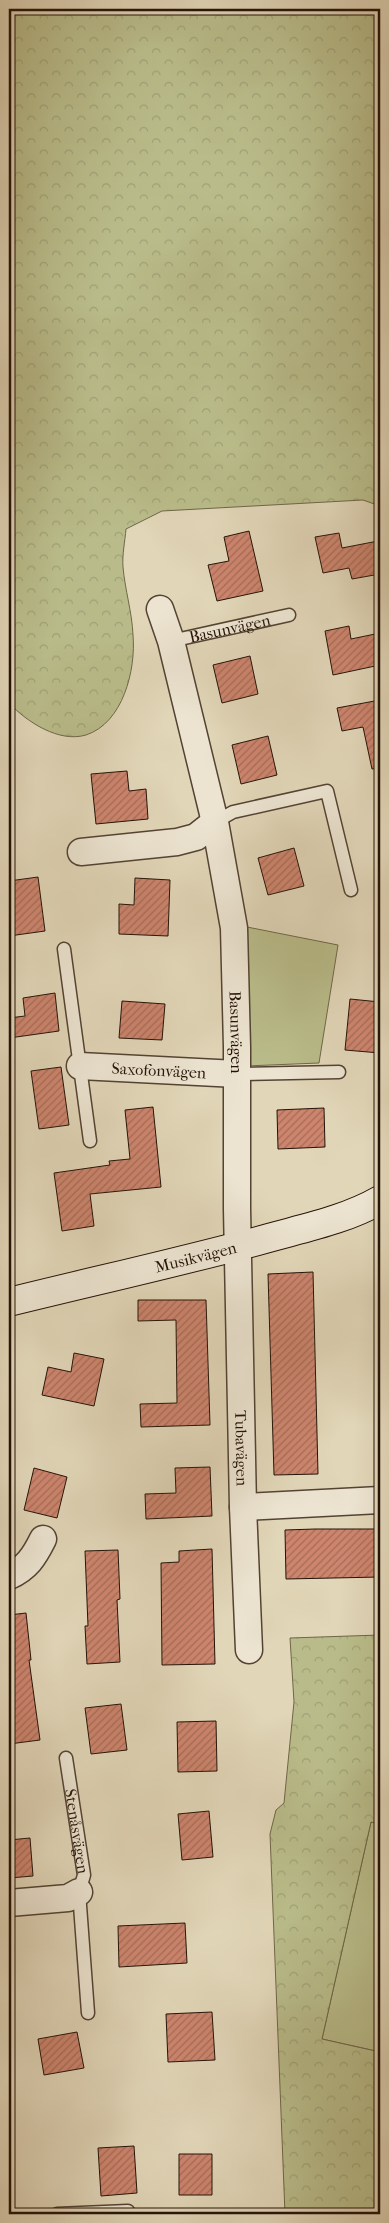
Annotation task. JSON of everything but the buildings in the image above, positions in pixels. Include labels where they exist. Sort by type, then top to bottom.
[{"type":"street","name":"Basunvägen","points":[[160,609],[171,641],[215,822],[234,928],[237,1074],[236,1209],[239,1246]]},
{"type":"street","points":[[81,852],[176,842],[196,837],[215,822]]},
{"type":"street","name":"Saxofonvägen","points":[[80,1066],[237,1074]]},
{"type":"street","name":"Musikvägen","points":[[9,1302],[239,1246],[360,1211],[380,1200]]},
{"type":"street","name":"Tubavägen","points":[[239,1246],[243,1507],[250,1650]]},
{"type":"street","points":[[243,1507],[380,1500]]},
{"type":"street","points":[[9,1576],[19,1572],[33,1559],[43,1540]]},
{"type":"street","name":"Stenåsvägen","points":[[9,1903],[68,1898],[79,1892]]},
{"type":"lane","name":"Basunvägen","points":[[171,641],[289,615]]},
{"type":"lane","points":[[215,822],[233,812],[328,791],[351,890]]},
{"type":"lane","points":[[64,949],[90,1141]]},
{"type":"lane","points":[[237,1074],[339,1072]]},
{"type":"lane","name":"Stenåsvägen","points":[[66,1758],[84,1875],[79,1892]]},
{"type":"lane","points":[[79,1892],[88,2013]]},
{"type":"lane","points":[[57,2214],[128,2211]]},
{"type":"green space","points":[[9,9],[380,9],[380,506],[363,500],[162,511],[126,529],[123,567],[133,635],[132,664],[129,679],[118,707],[109,719],[99,729],[76,737],[55,733],[34,724],[9,703]]},
{"type":"green space","points":[[247,927],[338,945],[319,1063],[246,1066]]},
{"type":"green space","points":[[380,1635],[380,1824],[371,1822],[322,2039],[380,2052],[380,2214],[285,2214],[270,1834],[276,1810],[284,1803],[294,1702],[290,1638]]},
{"type":"green space","points":[[371,1822],[380,1824],[380,2052],[322,2039]]}]
